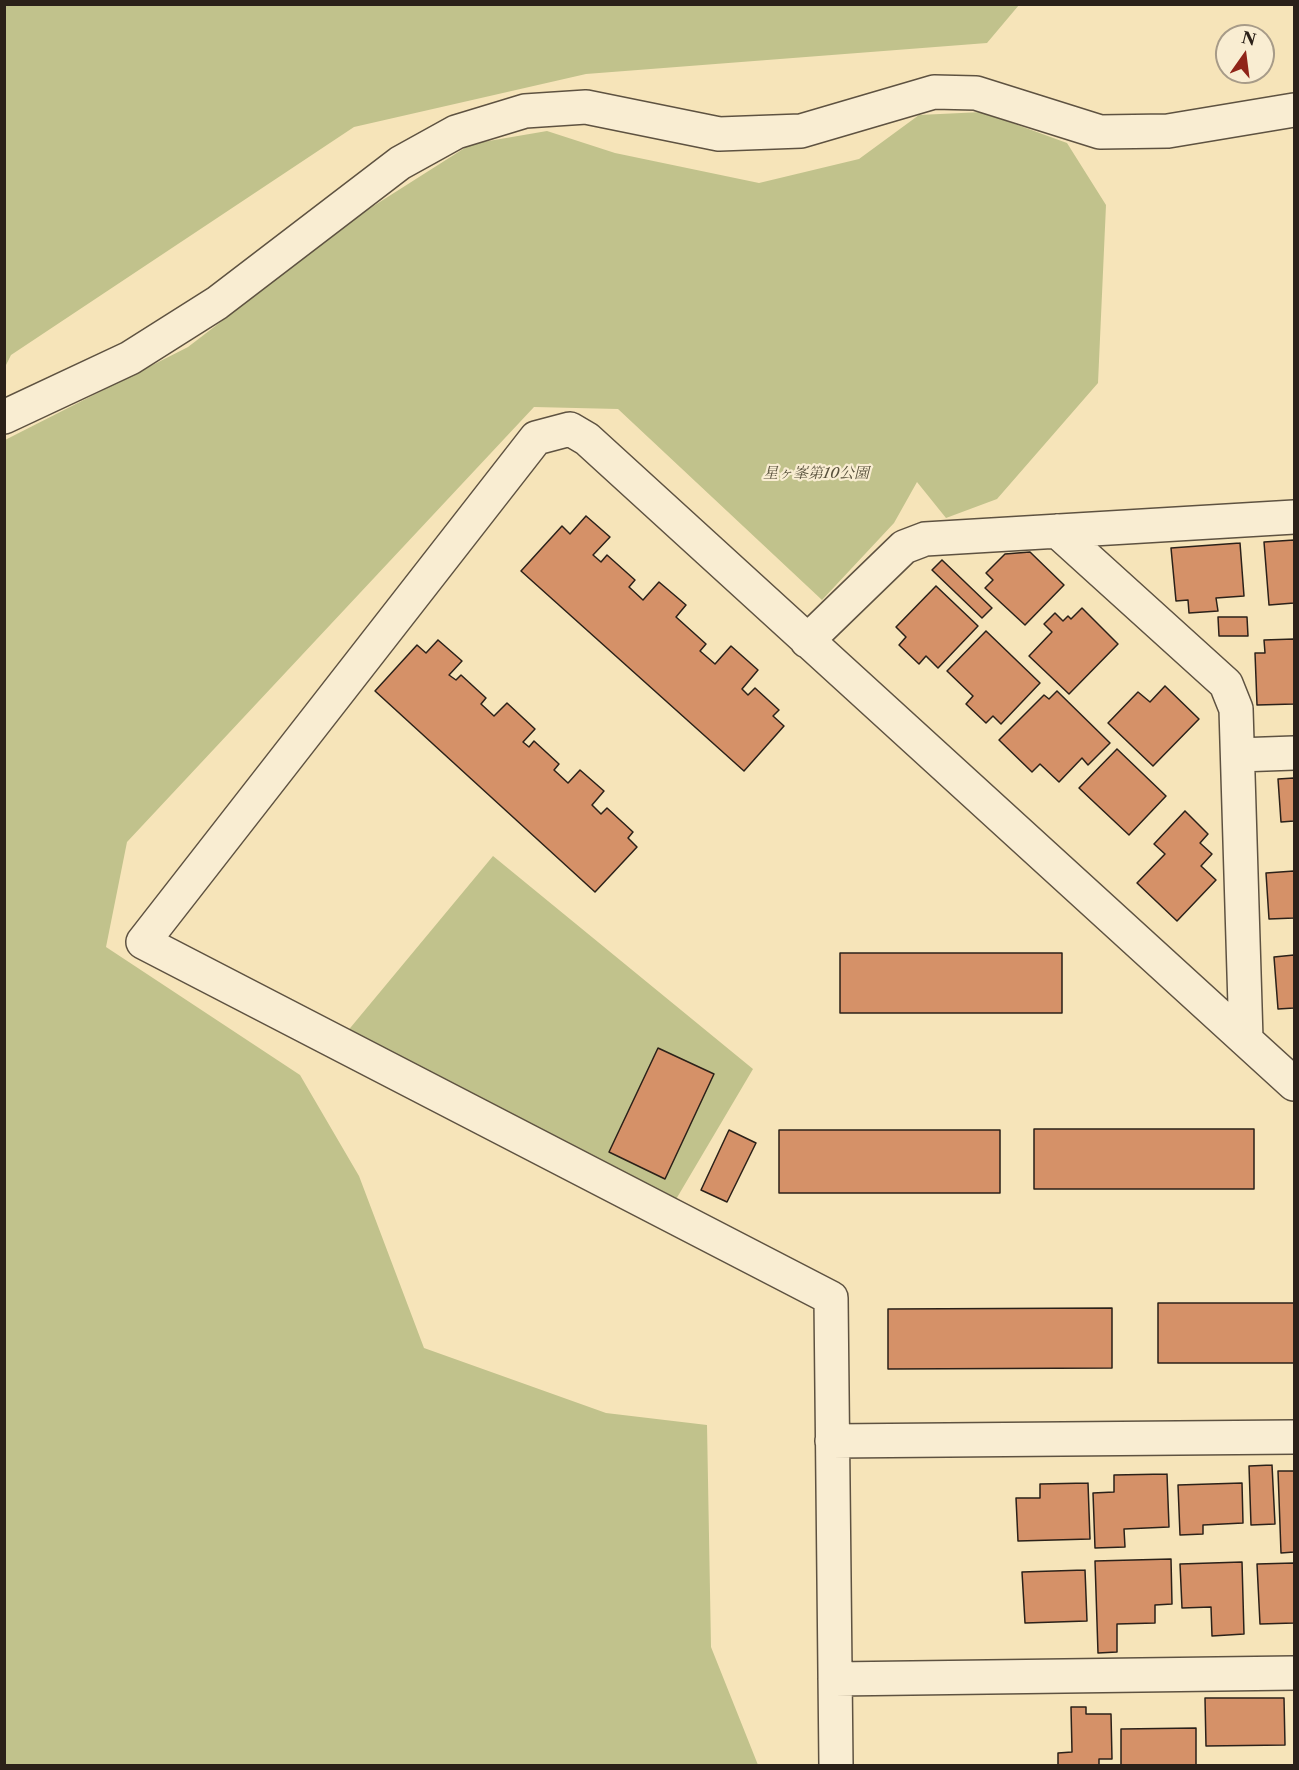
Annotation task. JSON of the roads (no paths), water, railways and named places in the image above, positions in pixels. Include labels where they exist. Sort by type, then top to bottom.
[{"type":"street","points":[[4,417],[130,358],[217,303],[400,163],[456,132],[525,111],[586,107],[719,134],[801,131],[934,92],[976,93],[1100,132],[1168,131],[1294,110]]},
{"type":"street","points":[[836,1766],[831,1298],[143,942],[536,438],[570,429],[586,439],[1294,1084]]},
{"type":"street","points":[[807,641],[904,547],[925,539],[1294,517]]},
{"type":"street","points":[[1057,531],[1226,684],[1236,709],[1246,1039]]},
{"type":"street","points":[[1238,756],[1294,753]]},
{"type":"street","points":[[832,1441],[1294,1437]]},
{"type":"street","points":[[835,1679],[1294,1673]]},
{"type":"park label","name":"星ヶ峯第10公園","points":[[816,474]]}]
